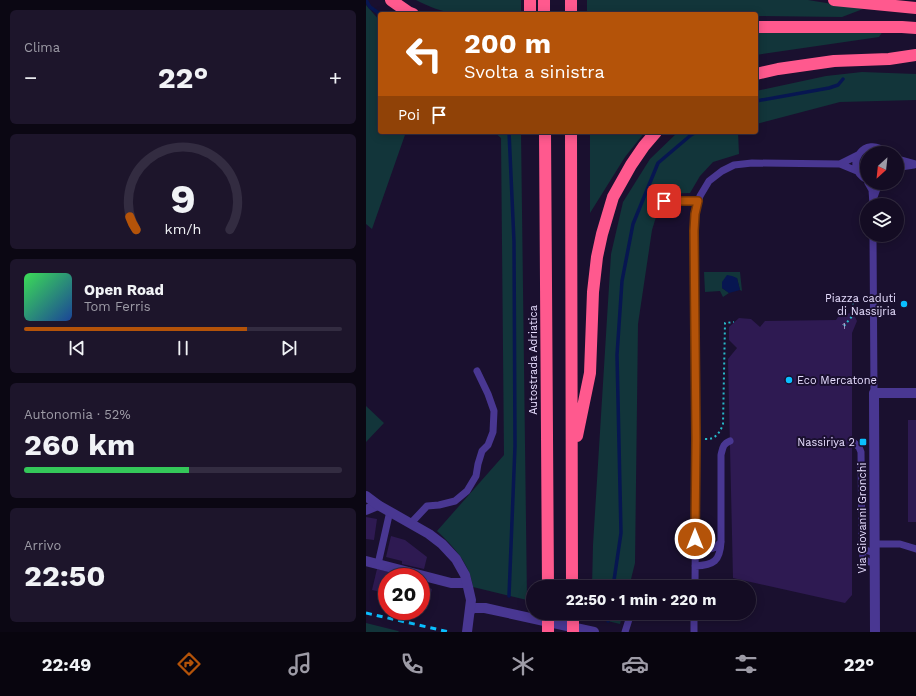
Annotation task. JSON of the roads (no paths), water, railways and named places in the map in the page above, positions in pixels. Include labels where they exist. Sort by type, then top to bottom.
[{"type":"highway","points":[[391,0],[408,12]]},
{"type":"highway","points":[[530,0],[530,12]]},
{"type":"highway","points":[[544,0],[544,12]]},
{"type":"highway","points":[[571,0],[571,12]]},
{"type":"highway","points":[[834,0],[916,8]]},
{"type":"highway","points":[[902,27],[916,24]]},
{"type":"highway","points":[[758,27],[916,28]]},
{"type":"highway","points":[[758,74],[778,69],[834,61],[889,59],[916,55]]},
{"type":"highway","points":[[540,134],[545,165]]},
{"type":"highway","name":"Autostrada Adriatica","points":[[545,134],[548,580]]},
{"type":"highway","points":[[571,134],[572,580]]},
{"type":"highway","points":[[572,461],[590,373],[593,292],[597,257],[602,234],[613,198],[631,166],[644,146],[654,134]]},
{"type":"highway","points":[[548,620],[548,632]]},
{"type":"highway","points":[[573,620],[573,632]]},
{"type":"street","points":[[874,393],[916,393]]},
{"type":"street","name":"Via Giovanni Gronchi","points":[[874,393],[875,632]]},
{"type":"street","points":[[366,496],[378,505],[411,523],[442,544],[460,564],[467,581],[470,605],[467,632]]},
{"type":"street","points":[[366,510],[378,505]]},
{"type":"street","points":[[428,534],[452,560],[459,571],[467,602],[467,632]]},
{"type":"street","points":[[366,561],[451,583],[463,583]]},
{"type":"street","points":[[470,605],[474,608],[485,608],[594,632]]},
{"type":"lane","points":[[857,171],[856,160],[860,152]]},
{"type":"lane","points":[[840,164],[858,155]]},
{"type":"lane","points":[[904,161],[916,165]]},
{"type":"lane","points":[[695,580],[696,439],[694,231],[695,214],[700,196],[709,181],[734,164],[840,164],[857,171],[860,174]]},
{"type":"lane","points":[[904,167],[916,165]]},
{"type":"lane","points":[[664,201],[698,201]]},
{"type":"lane","name":"Via Giovanni Gronchi","points":[[873,242],[874,393]]},
{"type":"lane","points":[[411,523],[427,506],[455,501],[467,491],[476,476],[482,451],[488,445],[493,432],[494,411],[488,394],[476,371]]},
{"type":"lane","points":[[695,566],[706,566],[714,562],[720,554],[722,448],[725,443],[730,441]]},
{"type":"lane","points":[[852,442],[859,447],[861,452],[863,558],[867,562],[871,563],[874,553]]},
{"type":"lane","points":[[378,564],[390,511]]},
{"type":"lane","points":[[695,550],[712,549],[721,542]]},
{"type":"lane","points":[[862,546],[874,553],[900,544],[916,548]]},
{"type":"lane","points":[[625,632],[629,620]]},
{"type":"lane","points":[[694,620],[694,632]]},
{"type":"waterway","points":[[366,0],[370,7],[378,13]]},
{"type":"waterway","points":[[758,101],[829,88],[838,85],[843,79]]},
{"type":"waterway","points":[[509,134],[514,242],[515,446],[509,596]]},
{"type":"waterway","points":[[614,580],[621,533],[617,355],[622,281],[633,224],[658,163],[693,134]]},
{"type":"railway","points":[[366,613],[449,632]]},
{"type":"place","name":"Piazza caduti di Nassijria","points":[[904,304]]},
{"type":"place","name":"Eco Mercatone","points":[[789,380]]},
{"type":"place","name":"Nassiriya 2","points":[[863,442]]}]
